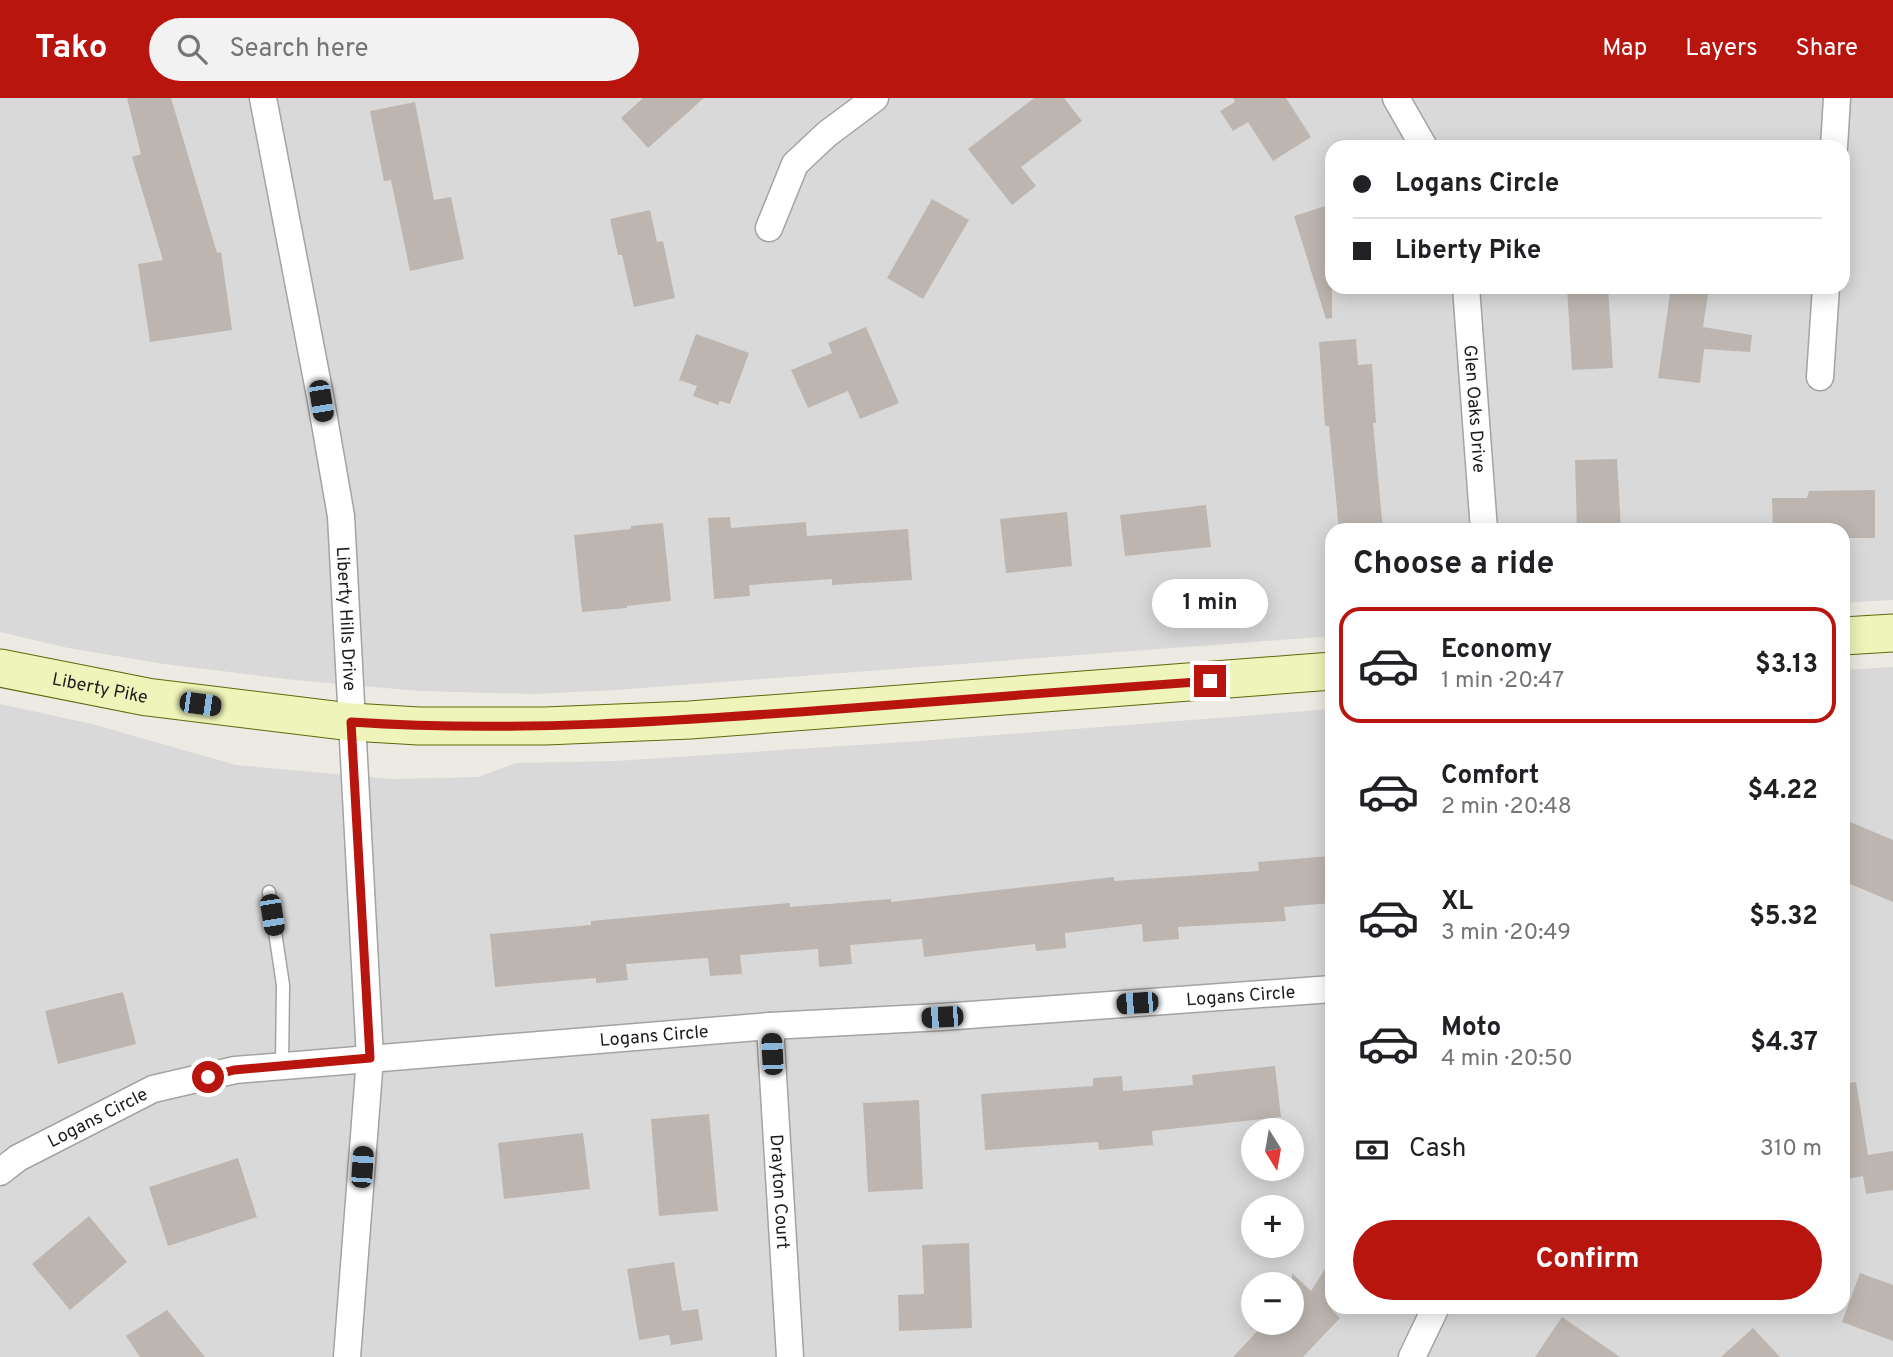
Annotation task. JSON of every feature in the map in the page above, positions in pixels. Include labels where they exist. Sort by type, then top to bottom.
[{"type":"street","name":"Liberty Hills Drive","points":[[262,98],[341,516],[370,1058],[347,1357]]},
{"type":"street","points":[[769,228],[795,164],[827,134],[875,98]]},
{"type":"street","points":[[1395,98],[1420,140]]},
{"type":"street","points":[[1834,140],[1837,98]]},
{"type":"street","name":"Glen Oaks Drive","points":[[1467,294],[1483,523]]},
{"type":"street","points":[[1820,377],[1826,294]]},
{"type":"street","points":[[1850,636],[1893,633]]},
{"type":"street","name":"Liberty Pike","points":[[0,668],[147,697],[351,722],[419,726],[627,723],[1325,672]]},
{"type":"street","name":"Logans Circle","points":[[0,1172],[18,1158],[153,1089],[234,1070],[770,1026],[942,1017],[1325,990]]},
{"type":"street","name":"Drayton Court","points":[[770,1026],[790,1357]]},
{"type":"street","points":[[1412,1357],[1433,1314]]},
{"type":"lane","points":[[269,892],[283,985],[282,1066]]},
{"type":"shaded area","points":[[0,98],[1893,98],[1893,600],[1850,603],[1850,523],[1325,523],[1325,637],[532,694],[420,691],[294,680],[164,664],[68,648],[0,632]]},
{"type":"shaded area","points":[[1893,667],[1893,1357],[0,1357],[0,704],[92,724],[236,765],[391,779],[478,777],[516,763],[616,761],[1325,710],[1325,1314],[1850,1314],[1850,670]]},
{"type":"building","points":[[127,98],[171,98],[217,253],[221,252],[232,330],[150,342],[138,264],[163,260],[132,157],[141,154]]},
{"type":"building","points":[[643,98],[704,98],[648,148],[621,118]]},
{"type":"building","points":[[1034,98],[1064,98],[1082,121],[1021,167],[1036,186],[1012,205],[968,149]]},
{"type":"building","points":[[1233,98],[1286,98],[1311,137],[1273,161],[1248,122],[1233,131],[1220,111],[1235,102]]},
{"type":"building","points":[[415,102],[434,200],[451,197],[464,259],[410,271],[391,180],[384,181],[370,111]]},
{"type":"building","points":[[932,199],[969,220],[923,299],[887,278]]},
{"type":"building","points":[[1325,206],[1325,294],[1332,294],[1332,318],[1326,319],[1294,216]]},
{"type":"building","points":[[650,210],[657,242],[663,241],[675,298],[634,307],[622,255],[618,255],[610,219]]},
{"type":"building","points":[[1567,294],[1608,294],[1613,368],[1572,370]]},
{"type":"building","points":[[1670,294],[1708,294],[1703,327],[1752,335],[1750,352],[1704,349],[1700,383],[1658,378]]},
{"type":"building","points":[[866,327],[899,403],[860,419],[848,391],[808,408],[791,370],[832,353],[828,343]]},
{"type":"building","points":[[696,334],[749,353],[730,404],[720,401],[718,405],[693,396],[697,386],[679,380]]},
{"type":"building","points":[[1356,339],[1358,365],[1372,364],[1376,423],[1373,423],[1382,523],[1338,523],[1329,426],[1325,426],[1319,342]]},
{"type":"building","points":[[1617,459],[1621,523],[1577,523],[1575,460]]},
{"type":"building","points":[[1875,490],[1875,538],[1850,538],[1850,523],[1773,523],[1772,498],[1807,498],[1809,491]]},
{"type":"building","points":[[1206,505],[1211,547],[1125,556],[1120,515]]},
{"type":"building","points":[[1067,512],[1072,566],[1006,573],[1000,519]]},
{"type":"building","points":[[730,517],[731,528],[806,522],[807,536],[908,529],[912,580],[832,585],[832,579],[749,585],[750,596],[714,599],[708,518]]},
{"type":"building","points":[[663,523],[671,601],[582,612],[574,535]]},
{"type":"building","points":[[1850,822],[1893,840],[1893,902],[1850,884]]},
{"type":"building","points":[[1325,856],[1325,904],[1284,907],[1286,921],[1178,927],[1179,939],[1143,942],[1142,924],[1065,933],[1066,948],[1036,951],[1035,944],[924,957],[922,939],[850,945],[852,964],[819,967],[818,949],[740,955],[742,974],[710,976],[708,958],[626,964],[628,980],[596,983],[596,978],[495,987],[490,934],[591,925],[591,921],[790,903],[790,907],[891,899],[891,902],[1114,877],[1114,881],[1259,871],[1258,862]]},
{"type":"building","points":[[123,992],[136,1044],[58,1064],[45,1011]]},
{"type":"building","points":[[1275,1066],[1281,1117],[1241,1118],[1241,1121],[1152,1131],[1153,1145],[1099,1150],[1098,1142],[985,1150],[981,1094],[1093,1086],[1093,1078],[1122,1076],[1123,1091],[1193,1085],[1192,1075]]},
{"type":"building","points":[[1856,1082],[1868,1155],[1893,1151],[1893,1190],[1866,1194],[1863,1176],[1850,1179],[1850,1083]]},
{"type":"building","points":[[919,1100],[923,1189],[868,1192],[863,1103]]},
{"type":"building","points":[[709,1114],[718,1211],[659,1216],[651,1119]]},
{"type":"building","points":[[583,1133],[590,1189],[504,1199],[498,1143]]},
{"type":"building","points":[[238,1158],[257,1217],[168,1246],[149,1187]]},
{"type":"building","points":[[89,1216],[127,1262],[70,1310],[32,1264]]},
{"type":"building","points":[[969,1243],[972,1328],[899,1331],[898,1295],[924,1294],[922,1245]]},
{"type":"building","points":[[674,1262],[682,1311],[698,1309],[703,1340],[671,1345],[669,1335],[639,1340],[627,1269]]},
{"type":"building","points":[[1325,1269],[1325,1314],[1336,1314],[1340,1318],[1303,1357],[1233,1357],[1254,1335],[1304,1335],[1304,1284],[1311,1291]]},
{"type":"building","points":[[1860,1273],[1893,1285],[1893,1341],[1842,1322],[1845,1314],[1850,1314],[1850,1300]]},
{"type":"building","points":[[167,1310],[205,1357],[140,1357],[126,1336]]},
{"type":"building","points":[[1562,1317],[1620,1357],[1535,1357]]},
{"type":"building","points":[[1753,1328],[1780,1357],[1721,1357]]},
{"type":"route","points":[[208,1077],[234,1070],[370,1058],[351,722],[419,726],[590,725],[1210,681]]}]
